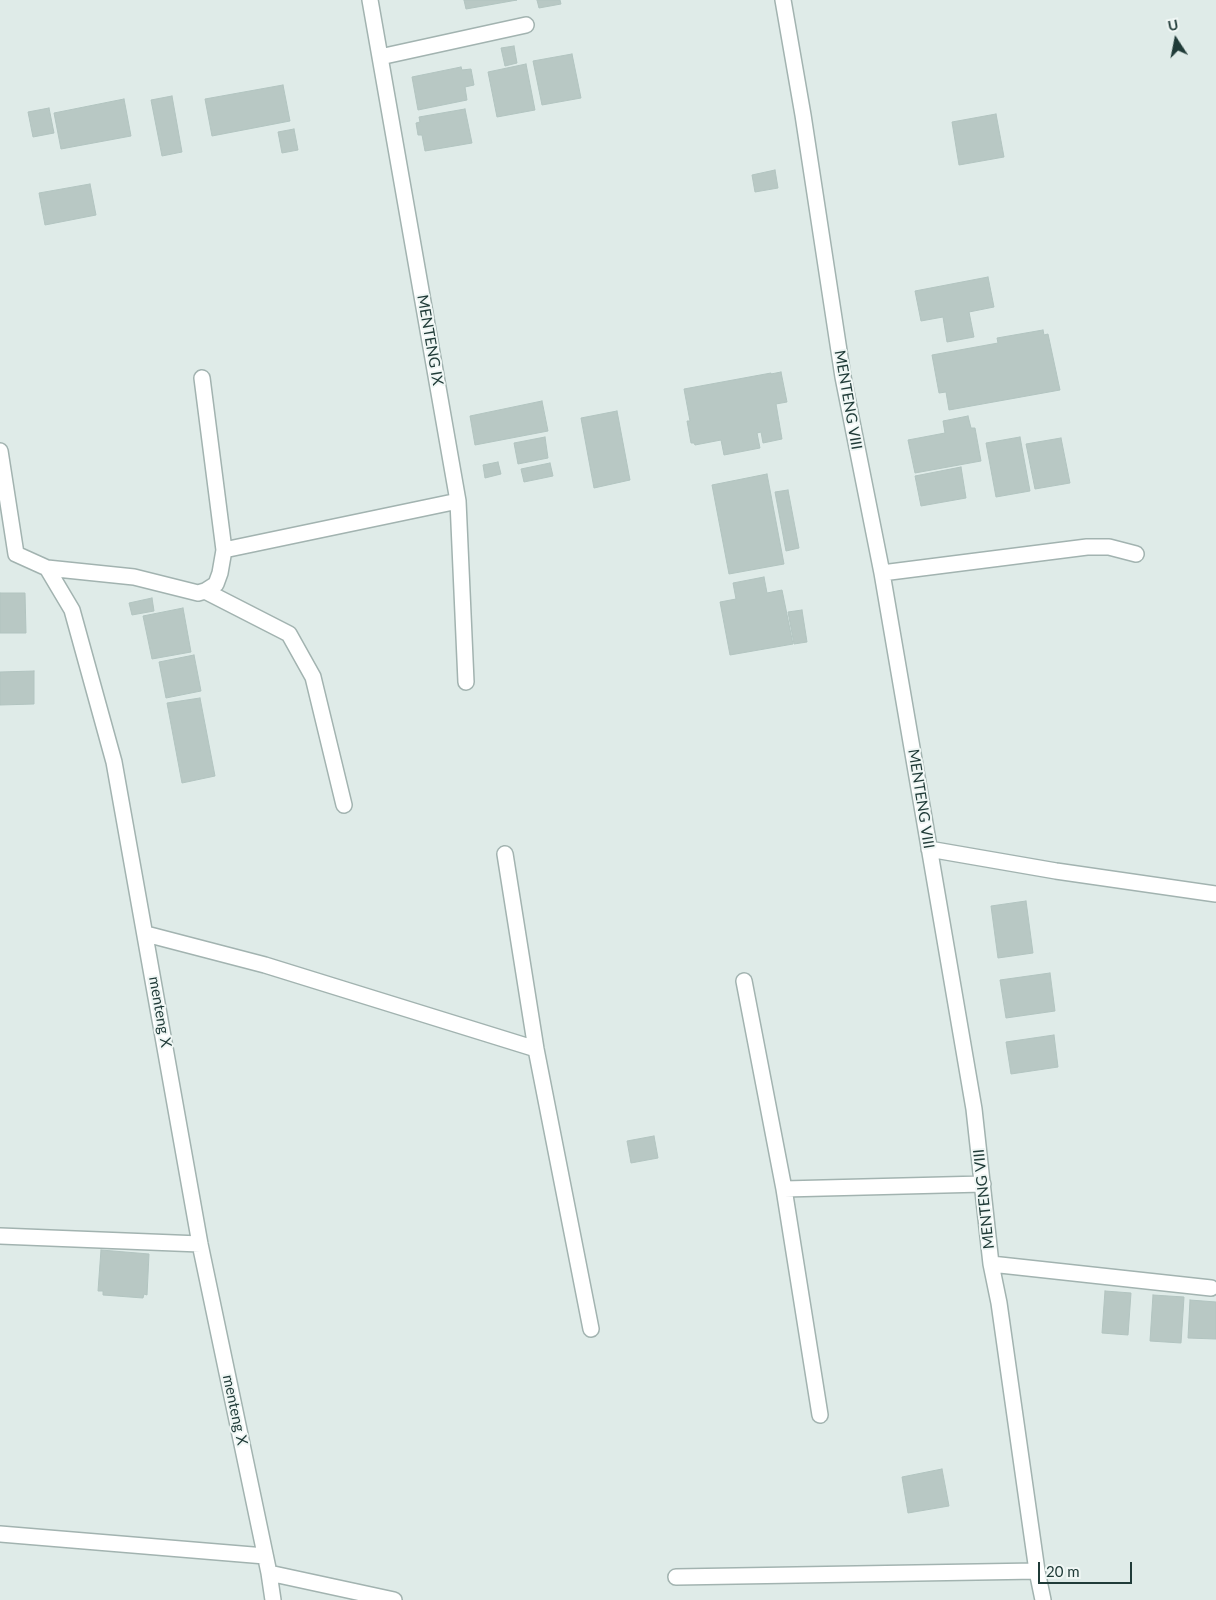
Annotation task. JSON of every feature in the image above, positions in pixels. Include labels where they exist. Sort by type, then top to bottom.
[{"type":"street","name":"MENTENG IX","points":[[370,0],[458,501],[466,682]]},
{"type":"street","name":"MENTENG VIII","points":[[783,0],[805,125],[843,377],[882,573],[974,1109],[991,1264],[1037,1571],[1044,1600]]},
{"type":"street","points":[[380,57],[526,24]]},
{"type":"street","points":[[0,553],[16,554],[47,568],[134,577],[198,594],[216,584],[224,550],[202,378]]},
{"type":"street","points":[[0,451],[16,554]]},
{"type":"street","points":[[224,550],[458,501]]},
{"type":"street","points":[[882,573],[1087,547],[1110,547],[1136,554]]},
{"type":"street","name":"menteng X","points":[[47,568],[72,610],[114,762],[200,1244],[270,1573],[273,1600]]},
{"type":"street","points":[[205,591],[289,634],[313,677],[344,805]]},
{"type":"street","points":[[929,849],[1056,871],[1216,894]]},
{"type":"street","points":[[506,854],[536,1049],[590,1329]]},
{"type":"street","points":[[146,934],[265,965],[536,1049]]},
{"type":"street","points":[[744,981],[784,1189],[820,1415]]},
{"type":"street","points":[[784,1189],[983,1184]]},
{"type":"street","points":[[0,1236],[200,1244]]},
{"type":"street","points":[[991,1264],[1211,1288]]},
{"type":"street","points":[[0,1534],[265,1556]]},
{"type":"street","points":[[676,1577],[1037,1571]]},
{"type":"street","points":[[270,1573],[394,1600]]},
{"type":"building","points":[[464,0],[517,0],[466,9]]},
{"type":"building","points":[[537,0],[560,0],[561,4],[539,8]]},
{"type":"building","points":[[514,46],[517,63],[505,66],[501,48]]},
{"type":"building","points":[[572,54],[581,98],[542,105],[533,61]]},
{"type":"building","points":[[526,64],[535,110],[497,117],[488,72]]},
{"type":"building","points":[[461,67],[462,70],[471,69],[474,85],[465,87],[467,100],[418,110],[412,77]]},
{"type":"building","points":[[283,85],[290,121],[212,136],[205,99]]},
{"type":"building","points":[[172,96],[182,152],[162,156],[151,100]]},
{"type":"building","points":[[124,99],[131,136],[61,149],[54,113]]},
{"type":"building","points":[[49,108],[54,133],[33,137],[28,112]]},
{"type":"building","points":[[465,109],[472,143],[425,151],[422,135],[418,135],[416,123],[420,122],[419,117]]},
{"type":"building","points":[[996,114],[1004,157],[959,165],[952,122]]},
{"type":"building","points":[[294,129],[298,150],[282,153],[278,132]]},
{"type":"building","points":[[775,170],[778,188],[755,192],[752,175]]},
{"type":"building","points":[[90,184],[96,215],[45,225],[39,193]]},
{"type":"building","points":[[988,277],[994,307],[969,312],[974,337],[947,342],[943,317],[921,321],[915,291]]},
{"type":"building","points":[[1043,330],[1044,335],[1048,334],[1060,390],[949,410],[946,392],[939,393],[932,355],[998,343],[997,338]]},
{"type":"building","points":[[781,372],[787,402],[776,404],[782,439],[763,443],[761,432],[757,433],[760,448],[724,455],[721,440],[695,445],[691,443],[687,421],[690,421],[684,389]]},
{"type":"building","points":[[542,401],[548,431],[475,445],[470,416]]},
{"type":"building","points":[[617,411],[630,480],[594,488],[581,418]]},
{"type":"building","points":[[968,416],[971,428],[975,428],[981,461],[915,473],[908,440],[945,433],[943,421]]},
{"type":"building","points":[[545,437],[548,458],[518,464],[514,443]]},
{"type":"building","points":[[1020,437],[1030,491],[996,497],[986,443]]},
{"type":"building","points":[[1061,438],[1070,483],[1035,489],[1026,444]]},
{"type":"building","points":[[498,462],[501,474],[485,478],[483,465]]},
{"type":"building","points":[[550,463],[553,476],[524,482],[521,469]]},
{"type":"building","points":[[961,467],[966,498],[921,506],[915,476]]},
{"type":"building","points":[[767,474],[784,564],[729,574],[712,485]]},
{"type":"building","points":[[788,490],[799,548],[786,551],[775,492]]},
{"type":"building","points":[[764,577],[767,593],[782,590],[793,644],[730,655],[720,602],[736,599],[733,583]]},
{"type":"building","points":[[0,593],[25,593],[26,633],[0,633]]},
{"type":"building","points":[[152,598],[154,611],[132,615],[129,603]]},
{"type":"building","points":[[183,608],[191,652],[152,659],[143,616]]},
{"type":"building","points":[[802,610],[807,642],[794,644],[788,612]]},
{"type":"building","points":[[194,655],[201,691],[166,698],[159,662]]},
{"type":"building","points":[[34,671],[34,704],[0,705],[0,672]]},
{"type":"building","points":[[200,698],[215,776],[182,783],[167,703]]},
{"type":"building","points":[[1026,901],[1033,953],[998,958],[991,906]]},
{"type":"building","points":[[1050,973],[1055,1011],[1006,1018],[1000,980]]},
{"type":"building","points":[[1054,1035],[1058,1067],[1011,1074],[1006,1042]]},
{"type":"building","points":[[654,1136],[658,1158],[631,1163],[627,1141]]},
{"type":"building","points":[[101,1250],[149,1254],[147,1295],[144,1294],[143,1298],[103,1295],[103,1291],[98,1291]]},
{"type":"building","points":[[1105,1291],[1131,1293],[1128,1335],[1102,1333]]},
{"type":"building","points":[[1153,1295],[1184,1297],[1181,1343],[1150,1341]]},
{"type":"building","points":[[1190,1300],[1216,1302],[1216,1339],[1188,1338]]},
{"type":"building","points":[[942,1469],[949,1506],[908,1513],[902,1477]]}]
